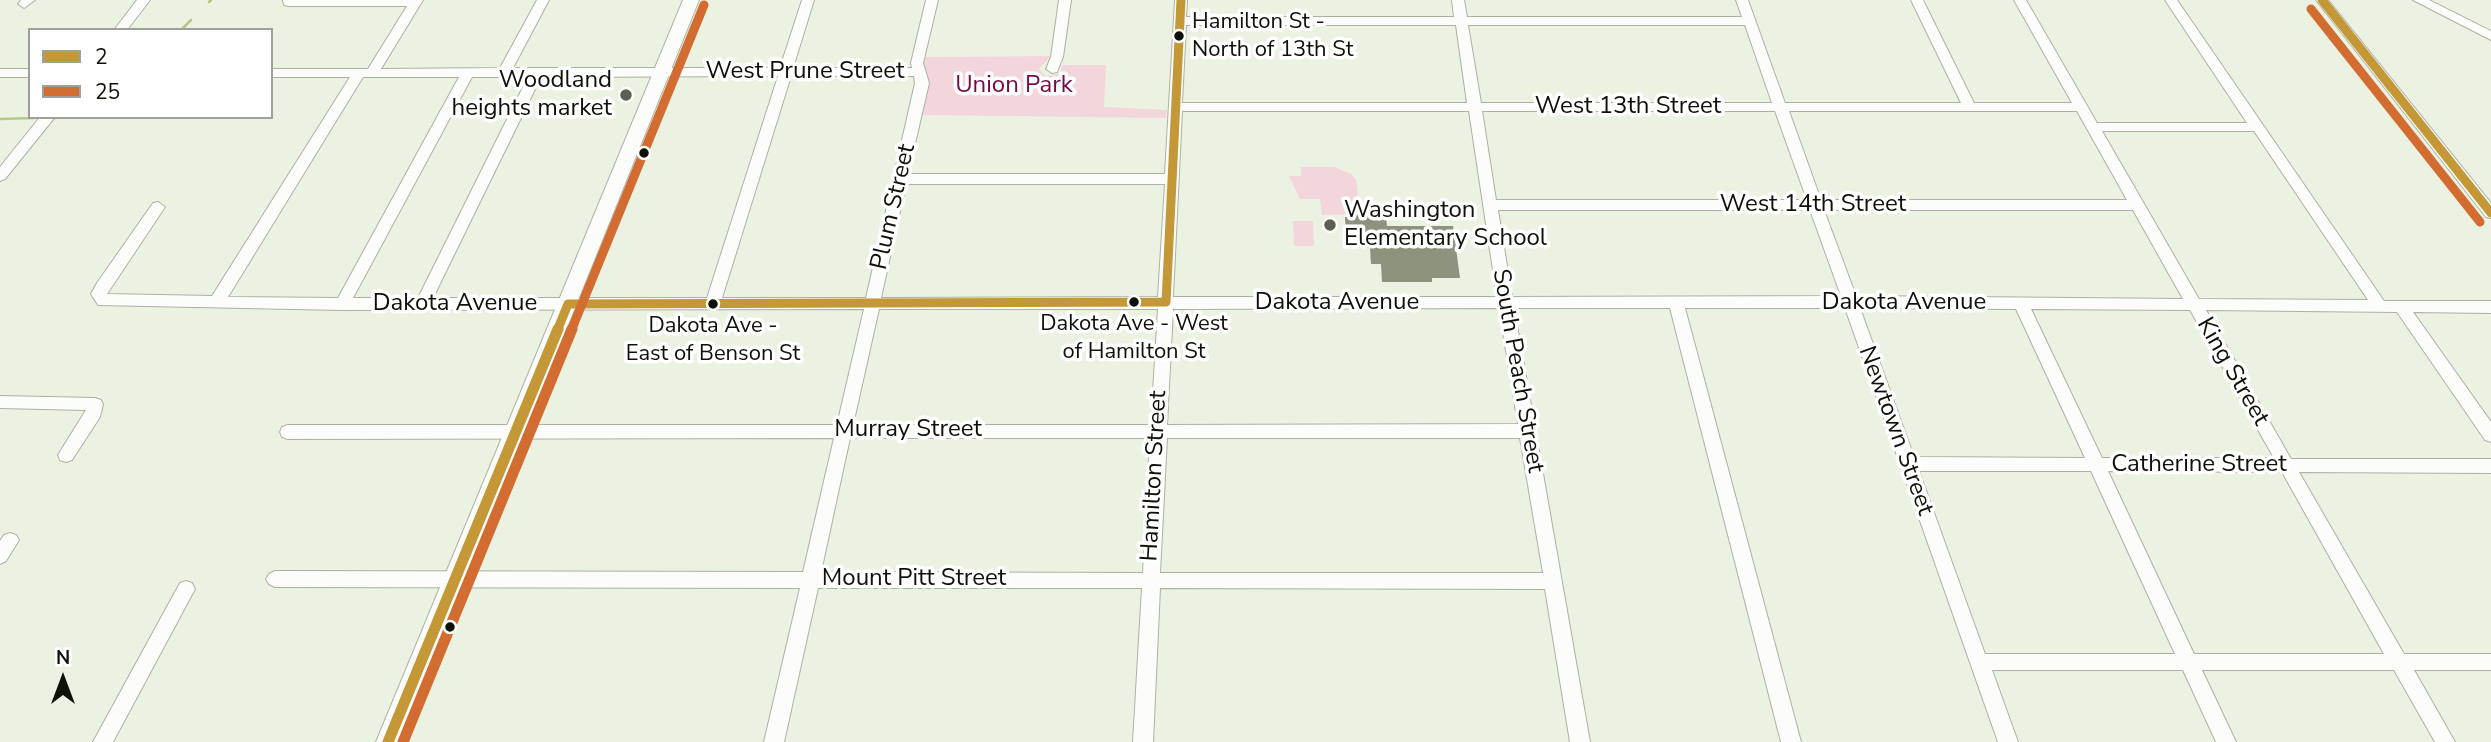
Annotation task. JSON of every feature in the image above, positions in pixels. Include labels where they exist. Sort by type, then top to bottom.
[{"type":"main road","points":[[388,742],[691,0]]},
{"type":"street","points":[[122,28],[144,0]]},
{"type":"street","points":[[504,73],[542,0]]},
{"type":"street","points":[[713,303],[808,0]]},
{"type":"street","name":"Plum Street","points":[[774,742],[922,83],[917,63],[932,0]]},
{"type":"street","points":[[1052,69],[1057,57],[1065,0]]},
{"type":"street","name":"Hamilton Street","points":[[1143,742],[1181,0]]},
{"type":"street","name":"South Peach Street","points":[[1458,0],[1580,742]]},
{"type":"street","name":"Newtown Street","points":[[1742,0],[1848,302],[2008,742]]},
{"type":"street","points":[[1917,0],[1970,107]]},
{"type":"street","name":"King Street","points":[[2020,0],[2445,742]]},
{"type":"street","points":[[2171,0],[2378,304]]},
{"type":"street","points":[[2322,0],[2491,213]]},
{"type":"street","points":[[2419,0],[2491,36]]},
{"type":"street","points":[[288,2],[417,1]]},
{"type":"street","points":[[216,303],[366,73],[417,1]]},
{"type":"street","points":[[1180,21],[1750,21]]},
{"type":"street","name":"West Prune Street","points":[[273,73],[919,72]]},
{"type":"street","points":[[0,73],[28,73]]},
{"type":"street","points":[[342,304],[468,74]]},
{"type":"street","points":[[423,304],[536,74]]},
{"type":"street","name":"West 13th Street","points":[[1176,107],[2081,107]]},
{"type":"street","points":[[0,176],[46,119]]},
{"type":"street","points":[[2092,127],[2258,127]]},
{"type":"street","points":[[901,179],[1172,179]]},
{"type":"street","name":"West 14th Street","points":[[1490,205],[2137,205]]},
{"type":"street","name":"Dakota Avenue","points":[[158,207],[102,287],[100,298],[110,302],[342,304],[1848,302],[2378,304],[2491,307]]},
{"type":"street","points":[[1676,302],[1791,742]]},
{"type":"street","points":[[2021,303],[2227,742]]},
{"type":"street","points":[[2401,306],[2491,435]]},
{"type":"street","points":[[0,402],[95,404],[94,412],[66,455]]},
{"type":"street","name":"Murray Street","points":[[288,432],[1527,431]]},
{"type":"street","name":"Catherine Street","points":[[1908,464],[2491,467]]},
{"type":"street","points":[[0,556],[10,540]]},
{"type":"street","name":"Mount Pitt Street","points":[[275,579],[1553,581]]},
{"type":"street","points":[[103,742],[186,589]]},
{"type":"street","points":[[1979,662],[2491,662]]},
{"type":"green space","name":"Union Park","points":[[1051,56],[1039,69],[1045,76],[1060,74],[1062,65],[1106,65],[1104,107],[1167,110],[1166,118],[920,115],[928,78],[922,57]]},
{"type":"green space","points":[[1301,167],[1334,167],[1351,174],[1356,179],[1359,203],[1352,203],[1353,214],[1322,215],[1320,199],[1300,199],[1289,176],[1301,176]]},
{"type":"green space","points":[[1293,221],[1313,221],[1314,246],[1294,246]]},
{"type":"building","name":"Washington Elementary School","points":[[1356,206],[1385,207],[1387,226],[1453,226],[1460,278],[1432,278],[1432,282],[1382,282],[1381,264],[1371,264],[1370,248],[1351,248],[1351,238],[1346,238],[1345,217],[1356,217]]},
{"type":"waterway","points":[[183,28],[191,20]]},
{"type":"waterway","points":[[0,119],[28,118]]},
{"type":"transit line","name":"2","points":[[1166,302],[1181,0]]},
{"type":"transit line","name":"2","points":[[2322,0],[2491,213]]},
{"type":"transit line","name":"25","points":[[403,742],[704,5]]},
{"type":"transit line","name":"25","points":[[2311,9],[2480,222]]},
{"type":"transit line","name":"2","points":[[568,304],[1166,302]]},
{"type":"transit line","name":"2","points":[[388,742],[568,304]]},
{"type":"place","name":"Hamilton St - North of 13th St","points":[[1179,36]]},
{"type":"place","name":"Woodland heights market","points":[[626,95]]},
{"type":"place","name":"Washington Elementary School","points":[[1330,225]]},
{"type":"place","name":"Dakota Ave - West of Hamilton St","points":[[1134,302]]},
{"type":"place","name":"Dakota Ave - East of Benson St","points":[[713,304]]}]
